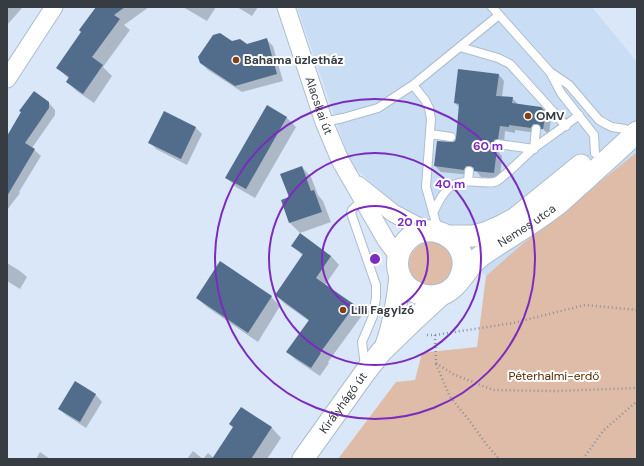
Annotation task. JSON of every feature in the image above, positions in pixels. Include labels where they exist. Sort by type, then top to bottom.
[{"type":"street","points":[[7,79],[54,7]]},
{"type":"street","name":"Alacskai út","points":[[286,7],[324,122],[340,160],[386,240],[399,267]]},
{"type":"street","name":"Nemes utca","points":[[438,228],[473,236],[503,226],[516,218],[595,153],[633,127]]},
{"type":"street","name":"Nemes utca","points":[[449,288],[480,257],[555,207],[633,127]]},
{"type":"street","name":"Alacskai út","points":[[350,179],[393,213],[438,228]]},
{"type":"street","points":[[438,228],[457,244],[462,255],[462,272],[449,288],[430,296],[424,296],[407,287],[399,267],[403,246],[411,237],[421,232],[438,228]]},
{"type":"street","name":"Királyhágó út","points":[[385,348],[391,331],[395,312],[399,267]]},
{"type":"street","name":"Királyhágó út","points":[[303,459],[366,371],[385,348],[449,288]]},
{"type":"lane","points":[[492,7],[550,72],[561,92],[594,135],[595,153]]},
{"type":"lane","points":[[324,122],[378,108],[413,85],[499,15]]},
{"type":"lane","points":[[460,47],[498,58],[510,64],[566,126]]},
{"type":"lane","points":[[550,72],[569,85],[599,120],[612,127],[633,127]]},
{"type":"lane","points":[[413,85],[425,100],[429,108],[431,120],[426,187],[438,228]]},
{"type":"lane","points":[[538,106],[539,96]]},
{"type":"lane","points":[[438,228],[440,199],[444,192],[459,182],[468,181],[489,183],[497,181],[534,149],[579,115]]},
{"type":"lane","points":[[534,149],[536,129]]},
{"type":"lane","points":[[430,134],[451,137]]},
{"type":"lane","points":[[498,144],[534,149]]},
{"type":"lane","points":[[468,181],[469,171]]},
{"type":"lane","points":[[362,200],[351,213],[376,285],[376,298],[373,316],[362,342],[366,371]]},
{"type":"path","points":[[426,335],[513,324],[585,305],[637,310]]},
{"type":"path","points":[[435,335],[436,363],[450,397],[499,459]]},
{"type":"path","points":[[436,363],[453,374],[493,390],[555,391],[637,388]]},
{"type":"path","points":[[583,459],[603,431],[637,401]]},
{"type":"shaded area","points":[[297,7],[592,7],[637,62],[637,152],[520,246],[486,276],[400,209],[351,164]]},
{"type":"green space","name":"Péterhalmi-erdő","points":[[637,152],[637,459],[338,459],[396,382],[415,380],[422,353],[477,347],[486,276],[520,246]]},
{"type":"green space","points":[[427,242],[435,242],[447,248],[453,260],[453,268],[447,280],[435,286],[427,286],[415,280],[409,268],[409,260],[415,248]]},
{"type":"building","points":[[96,7],[125,7],[114,15],[120,19],[92,57],[103,65],[83,94],[66,82],[69,77],[56,68],[81,32],[79,30]]},
{"type":"building","name":"Bahama üzletház","points":[[220,33],[232,41],[240,39],[247,44],[267,38],[277,74],[235,86],[200,63],[198,57],[213,35]]},
{"type":"building","points":[[458,69],[499,74],[496,96],[513,97],[512,103],[541,107],[546,112],[543,129],[541,129],[540,125],[536,124],[533,124],[531,128],[509,125],[509,127],[500,126],[498,139],[494,140],[493,144],[494,148],[497,149],[494,173],[474,171],[474,168],[470,166],[466,166],[464,170],[434,166],[437,141],[453,142],[456,138],[459,104],[454,103]]},
{"type":"building","points":[[34,91],[49,102],[49,108],[25,143],[35,149],[7,196],[7,136],[21,112],[19,111]]},
{"type":"building","points":[[267,105],[287,117],[246,189],[225,178]]},
{"type":"building","points":[[164,111],[196,127],[181,159],[148,143]]},
{"type":"building","points":[[302,166],[311,191],[314,190],[322,212],[289,223],[281,200],[289,197],[280,174]]},
{"type":"building","points":[[300,233],[331,256],[316,278],[355,305],[320,353],[311,368],[286,352],[309,320],[275,295],[303,254],[291,246]]},
{"type":"building","points":[[220,261],[272,296],[248,333],[196,298]]},
{"type":"building","points":[[75,381],[96,394],[80,422],[58,409]]},
{"type":"building","points":[[241,407],[272,427],[251,459],[212,459],[233,427],[229,424]]},
{"type":"place","name":"Bahama üzletház","points":[[236,60]]},
{"type":"place","name":"OMV","points":[[528,116]]},
{"type":"place","name":"Lili Fagyizó","points":[[343,310]]}]
